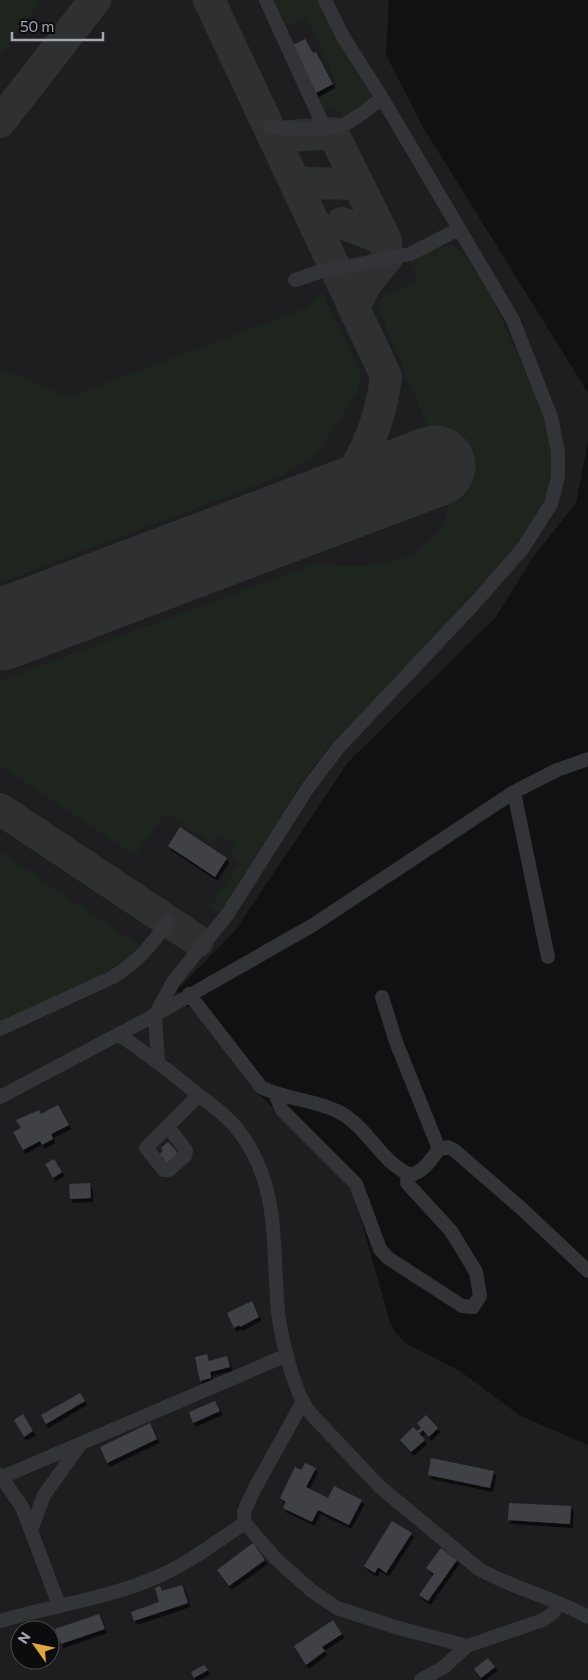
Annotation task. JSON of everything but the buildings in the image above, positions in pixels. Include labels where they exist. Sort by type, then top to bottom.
[{"type":"street","points":[[266,0],[324,127]]},
{"type":"street","points":[[158,1062],[155,1015],[173,982],[227,915],[307,789],[338,748],[506,569],[536,531],[551,504],[558,477],[556,432],[546,399],[513,320],[382,98],[342,35],[325,0]]},
{"type":"street","points":[[269,127],[308,129],[346,123],[382,98]]},
{"type":"street","points":[[294,280],[319,272],[410,254],[459,229]]},
{"type":"street","points":[[0,1096],[155,1015],[313,925],[514,792],[557,770],[588,759]]},
{"type":"street","points":[[514,792],[548,957]]},
{"type":"street","points":[[0,1029],[113,977],[130,967],[143,956],[169,922]]},
{"type":"street","points":[[189,994],[255,1082],[275,1094],[340,1112],[390,1162],[408,1174],[420,1172],[439,1149],[448,1147],[454,1150],[522,1209],[588,1271]]},
{"type":"street","points":[[382,998],[396,1042],[439,1149]]},
{"type":"street","points":[[118,1034],[158,1062],[226,1117],[241,1133],[252,1150],[266,1185],[276,1252],[278,1313],[286,1356],[302,1403],[380,1487],[463,1558],[497,1579],[559,1603],[588,1617]]},
{"type":"street","points":[[275,1094],[282,1110],[356,1184],[361,1192],[380,1249],[388,1258],[462,1306],[473,1307],[480,1296],[476,1272],[451,1231],[407,1182],[408,1174]]},
{"type":"street","points":[[168,1127],[199,1095]]},
{"type":"street","points":[[59,1605],[22,1507],[1,1477],[286,1356]]},
{"type":"street","points":[[302,1403],[244,1511],[245,1523],[276,1559],[312,1591],[336,1608],[396,1627],[467,1646]]},
{"type":"street","points":[[31,1530],[44,1495],[62,1467],[82,1443]]},
{"type":"street","points":[[0,1621],[130,1587],[157,1577],[183,1564],[245,1523]]},
{"type":"street","points":[[428,1678],[444,1667],[467,1646],[543,1620],[553,1613],[559,1603]]},
{"type":"shaded area","points":[[0,0],[389,0],[386,55],[423,127],[588,393],[588,442],[576,503],[534,556],[495,618],[349,761],[234,932],[178,989],[177,995],[184,1006],[191,1008],[252,1087],[351,1185],[390,1322],[395,1332],[405,1343],[460,1371],[519,1415],[588,1445],[588,1680],[0,1680]]},
{"type":"shaded area","points":[[0,0],[42,0],[0,55]]},
{"type":"shaded area","points":[[274,0],[319,0],[333,31],[372,95],[371,99],[344,119],[335,106],[325,111],[318,98],[337,84],[306,16],[288,27]]},
{"type":"shaded area","points":[[439,245],[453,246],[462,252],[491,297],[535,393],[547,429],[552,456],[551,480],[547,498],[518,543],[422,650],[327,749],[308,773],[220,913],[210,907],[240,862],[230,855],[236,845],[219,834],[213,844],[166,813],[135,855],[0,765],[0,681],[317,563],[350,566],[384,563],[400,559],[428,543],[439,530],[447,516],[450,506],[450,490],[439,454],[380,312],[380,303],[385,296],[418,280],[410,261]]},
{"type":"shaded area","points":[[323,294],[360,372],[359,389],[318,453],[283,475],[0,583],[0,368],[69,397],[307,308]]},
{"type":"shaded area","points":[[0,852],[140,946],[118,968],[0,1023]]},
{"type":"taxiway","points":[[0,122],[95,0]]},
{"type":"taxiway","points":[[209,0],[386,376],[379,412],[366,448],[347,480],[323,508]]},
{"type":"taxiway","points":[[290,136],[333,133],[386,240],[387,258],[365,285],[354,308]]},
{"type":"taxiway","points":[[295,180],[306,183],[358,184]]},
{"type":"taxiway","points":[[342,223],[386,240]]},
{"type":"taxiway","points":[[0,809],[198,941]]},
{"type":"runway","points":[[0,630],[435,466]]}]
